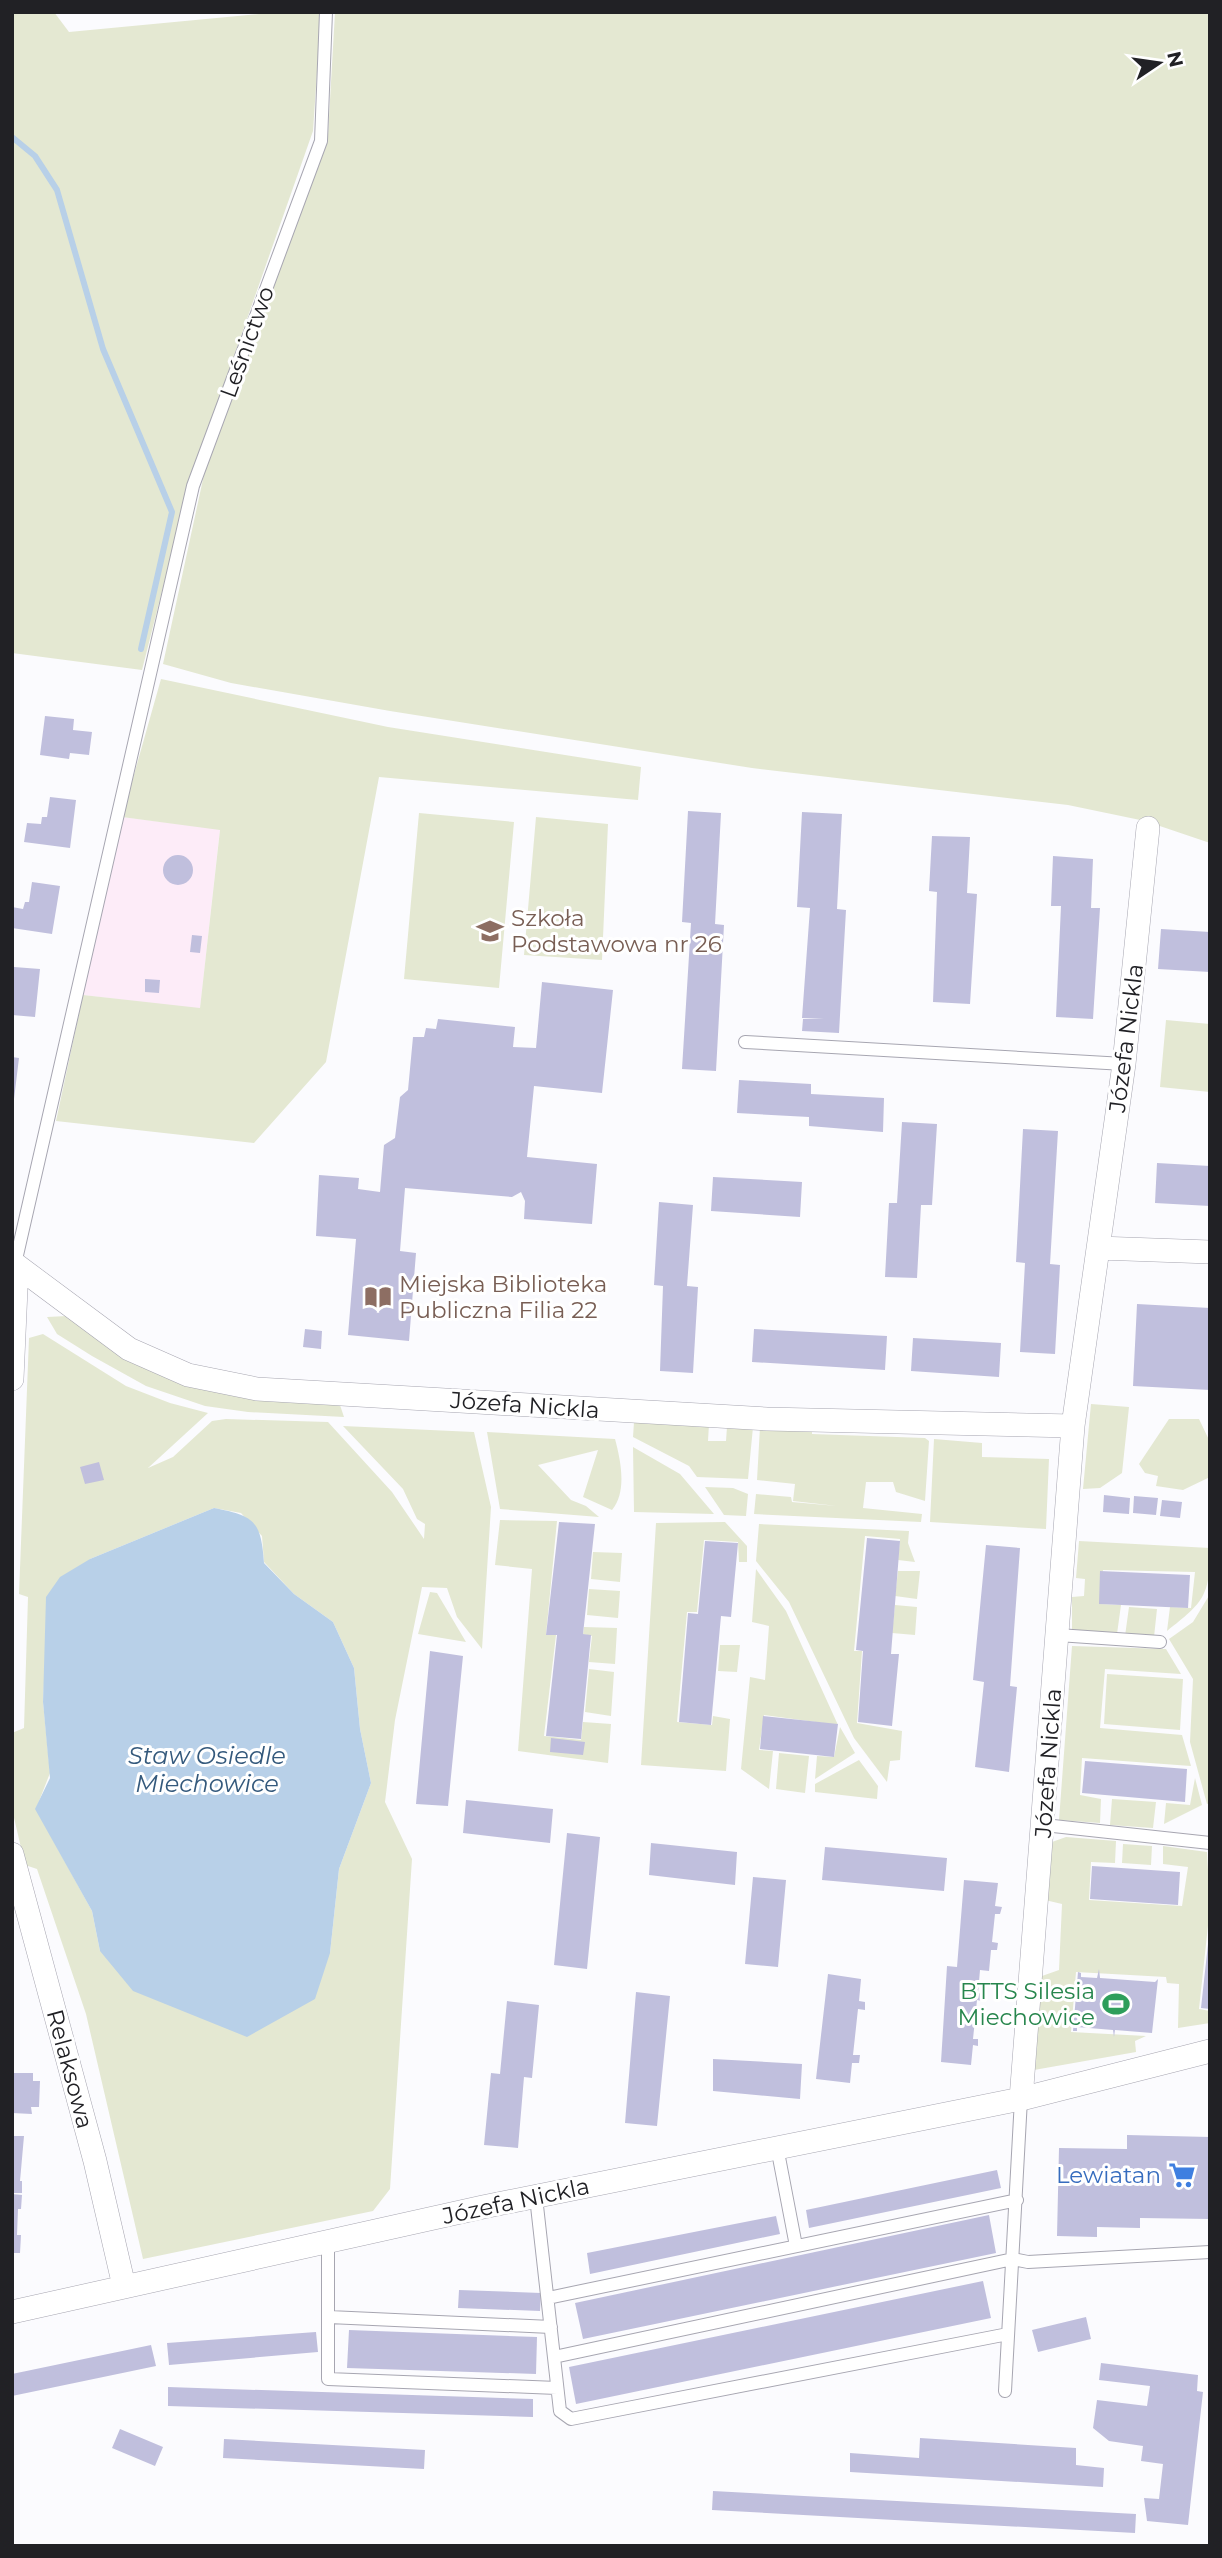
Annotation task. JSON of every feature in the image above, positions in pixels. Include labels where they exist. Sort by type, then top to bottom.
[{"type":"street","name":"Józefa Nickla","points":[[1021,2099],[1073,1426],[1124,1064],[1148,828]]},
{"type":"street","points":[[1098,1248],[1210,1252]]},
{"type":"street","points":[[12,1379],[15,1264]]},
{"type":"street","name":"Józefa Nickla","points":[[15,1264],[129,1349],[188,1375],[257,1389],[755,1418],[1073,1426]]},
{"type":"street","name":"Relaksowa","points":[[12,1854],[16,1878],[95,2161],[124,2286]]},
{"type":"street","name":"Józefa Nickla","points":[[12,2312],[536,2197],[1021,2099],[1210,2051]]},
{"type":"lane","name":"Leśnictwo","points":[[15,1264],[193,486],[321,141],[326,12]]},
{"type":"lane","points":[[745,1042],[1124,1064]]},
{"type":"lane","points":[[1058,1635],[1160,1642]]},
{"type":"lane","points":[[1044,1825],[1210,1843]]},
{"type":"lane","points":[[1005,2390],[1021,2099]]},
{"type":"lane","points":[[777,2147],[796,2246]]},
{"type":"lane","points":[[536,2197],[560,2411],[571,2419],[1008,2334]]},
{"type":"lane","points":[[548,2298],[1017,2200]]},
{"type":"lane","points":[[328,2241],[328,2379],[557,2388]]},
{"type":"lane","points":[[554,2357],[1013,2259],[1028,2262],[1210,2252]]},
{"type":"lane","points":[[330,2317],[551,2327]]},
{"type":"shaded area","points":[[122,817],[220,829],[200,1009],[83,995]]},
{"type":"green space","points":[[12,12],[54,12],[69,32],[280,12],[321,12],[313,131],[215,410],[178,528],[142,670],[12,653]]},
{"type":"green space","points":[[335,12],[1210,12],[1210,843],[1145,821],[1068,805],[752,768],[231,683],[163,664],[205,470],[328,135]]},
{"type":"green space","points":[[161,679],[388,727],[641,767],[638,800],[379,777],[326,1062],[254,1143],[56,1121],[83,995],[200,1008],[220,830],[122,817]]},
{"type":"green space","points":[[419,813],[514,822],[499,988],[404,979]]},
{"type":"green space","points":[[536,817],[608,824],[602,960],[524,955]]},
{"type":"green space","points":[[1166,1020],[1210,1024],[1210,1092],[1160,1087]]},
{"type":"green space","points":[[67,1316],[117,1351],[339,1402],[344,1417],[248,1412],[205,1406],[146,1386],[57,1334],[47,1317]]},
{"type":"green space","points":[[43,1334],[126,1386],[170,1403],[208,1413],[148,1468],[173,1457],[212,1421],[226,1419],[328,1422],[392,1492],[424,1539],[425,1524],[417,1519],[403,1489],[343,1426],[474,1432],[491,1507],[482,1649],[457,1617],[447,1588],[422,1587],[395,1720],[385,1802],[412,1859],[390,2189],[373,2211],[143,2259],[86,2014],[37,1869],[25,1865],[12,1809],[12,1733],[24,1728],[28,1597],[19,1594],[29,1338]],"holes":[[[214,1508],[241,1513],[262,1536],[264,1562],[294,1594],[333,1622],[354,1668],[360,1729],[371,1783],[339,1869],[330,1953],[100,1951],[92,1911],[36,1809],[50,1773],[43,1702],[45,1665],[90,1559]]]},
{"type":"green space","points":[[1091,1404],[1129,1407],[1122,1473],[1100,1488],[1083,1489]]},
{"type":"green space","points":[[1169,1419],[1199,1419],[1210,1442],[1210,1477],[1183,1490],[1156,1486],[1158,1476],[1145,1473],[1139,1464]]},
{"type":"green space","points":[[634,1422],[709,1424],[708,1441],[726,1441],[727,1427],[753,1427],[748,1479],[697,1477],[689,1466],[633,1437]]},
{"type":"green space","points":[[812,1426],[812,1434],[925,1438],[929,1441],[925,1501],[896,1492],[893,1482],[866,1482],[863,1508],[922,1514],[921,1522],[754,1514],[756,1494],[791,1497],[792,1502],[837,1506],[793,1501],[795,1484],[757,1480],[760,1427]]},
{"type":"green space","points":[[487,1432],[615,1439],[621,1476],[617,1503],[612,1510],[583,1497],[598,1450],[538,1465],[571,1500],[586,1506],[599,1517],[500,1509]]},
{"type":"green space","points":[[934,1439],[982,1443],[982,1457],[1049,1459],[1046,1529],[930,1522]]},
{"type":"green space","points":[[633,1447],[680,1474],[714,1514],[634,1512]]},
{"type":"green space","points":[[705,1487],[733,1488],[748,1494],[746,1516],[724,1515]]},
{"type":"green space","points":[[500,1520],[557,1521],[546,1635],[556,1635],[544,1736],[581,1740],[583,1722],[611,1724],[608,1763],[518,1751],[532,1569],[495,1565]]},
{"type":"green space","points":[[725,1522],[747,1546],[747,1562],[739,1562],[738,1542],[704,1540],[697,1612],[687,1612],[677,1722],[712,1725],[713,1716],[730,1719],[726,1771],[641,1765],[656,1523]]},
{"type":"green space","points":[[759,1524],[909,1531],[908,1543],[915,1562],[898,1560],[900,1539],[865,1536],[854,1651],[862,1651],[857,1723],[902,1731],[900,1760],[890,1761],[887,1782],[854,1738],[789,1602],[756,1561]]},
{"type":"green space","points":[[1079,1541],[1210,1548],[1206,1588],[1197,1605],[1167,1631],[1170,1607],[1191,1608],[1195,1572],[1103,1570],[1100,1604],[1121,1605],[1117,1634],[1072,1630],[1072,1597],[1084,1596],[1085,1579],[1076,1578]]},
{"type":"green space","points":[[593,1552],[622,1553],[620,1582],[591,1579]]},
{"type":"green space","points":[[756,1569],[786,1611],[838,1725],[764,1715],[759,1750],[773,1751],[769,1789],[741,1769],[750,1677],[765,1680],[769,1626],[752,1622]]},
{"type":"green space","points":[[898,1571],[920,1571],[917,1599],[895,1596]]},
{"type":"green space","points":[[589,1589],[620,1591],[618,1618],[587,1615]]},
{"type":"green space","points":[[430,1592],[437,1593],[466,1642],[418,1634]]},
{"type":"green space","points":[[1210,1594],[1210,1803],[1207,1804],[1190,1742],[1193,1679],[1169,1639],[1193,1622]]},
{"type":"green space","points":[[895,1605],[917,1607],[915,1635],[892,1633]]},
{"type":"green space","points":[[1129,1607],[1157,1609],[1154,1637],[1125,1636]]},
{"type":"green space","points":[[584,1627],[617,1628],[615,1664],[589,1662],[592,1636],[583,1634]]},
{"type":"green space","points":[[720,1645],[740,1645],[737,1672],[718,1671]]},
{"type":"green space","points":[[1072,1646],[1166,1649],[1181,1674],[1105,1669],[1100,1728],[1182,1735],[1191,1766],[1082,1758],[1080,1795],[1101,1799],[1100,1823],[1059,1820]]},
{"type":"green space","points":[[589,1669],[614,1672],[611,1716],[585,1712]]},
{"type":"green space","points":[[1107,1674],[1183,1679],[1180,1730],[1104,1724]]},
{"type":"green space","points":[[840,1727],[855,1753],[815,1779],[817,1756],[834,1757]]},
{"type":"green space","points":[[779,1753],[809,1756],[805,1793],[776,1789]]},
{"type":"green space","points":[[859,1760],[878,1786],[877,1799],[815,1792],[815,1784]]},
{"type":"green space","points":[[1195,1778],[1202,1805],[1164,1824],[1166,1803],[1190,1805]]},
{"type":"green space","points":[[1112,1799],[1156,1802],[1153,1828],[1110,1825]]},
{"type":"green space","points":[[1066,1837],[1116,1841],[1115,1863],[1091,1862],[1089,1900],[1182,1906],[1188,1867],[1163,1864],[1163,1846],[1207,1852],[1210,1907],[1199,2009],[1210,2011],[1210,2023],[1178,2028],[1179,1984],[1167,1983],[1166,1977],[1076,1972],[1071,2032],[1146,2036],[1135,2041],[1136,2052],[1034,2070],[1042,1976],[1059,1970],[1062,1904],[1045,1900],[1052,1842]]},
{"type":"green space","points":[[1123,1844],[1152,1846],[1151,1865],[1122,1863]]},
{"type":"water","name":"Staw Osiedle Miechowice","points":[[214,1508],[239,1514],[253,1523],[261,1538],[264,1563],[294,1594],[333,1622],[354,1668],[360,1729],[371,1783],[339,1869],[330,1953],[315,1999],[247,2037],[133,1991],[100,1951],[92,1911],[35,1809],[50,1778],[43,1702],[46,1597],[60,1577],[90,1559]]},
{"type":"building","points":[[45,716],[74,719],[73,730],[92,732],[89,755],[70,753],[69,759],[40,755]]},
{"type":"building","points":[[50,797],[76,800],[70,848],[24,842],[27,823],[41,824],[42,817],[47,817]]},
{"type":"building","points":[[688,811],[721,813],[715,924],[724,925],[716,1071],[682,1069],[691,923],[682,922]]},
{"type":"building","points":[[802,812],[842,814],[837,909],[846,910],[839,1033],[802,1031],[803,1019],[824,1019],[802,1018],[810,908],[797,907]]},
{"type":"building","points":[[932,836],[970,837],[967,893],[977,894],[970,1004],[933,1002],[937,892],[929,891]]},
{"type":"building","points":[[178,855],[189,859],[193,870],[189,881],[178,885],[167,881],[163,870],[167,859]]},
{"type":"building","points":[[1053,856],[1093,859],[1091,908],[1100,908],[1093,1019],[1056,1017],[1061,906],[1051,906]]},
{"type":"building","points":[[32,882],[60,886],[52,934],[12,928],[12,907],[23,909],[25,902],[29,902]]},
{"type":"building","points":[[1161,929],[1210,932],[1210,972],[1158,969]]},
{"type":"building","points":[[192,935],[202,936],[200,953],[190,952]]},
{"type":"building","points":[[14,967],[40,969],[35,1017],[12,1015]]},
{"type":"building","points":[[145,979],[160,980],[159,993],[145,992]]},
{"type":"building","points":[[542,982],[613,990],[602,1093],[534,1086],[527,1157],[597,1164],[592,1224],[524,1219],[525,1201],[521,1192],[512,1197],[405,1188],[400,1251],[416,1253],[409,1341],[348,1335],[356,1239],[316,1236],[319,1175],[359,1178],[358,1189],[380,1192],[384,1145],[395,1138],[400,1097],[408,1090],[413,1037],[424,1037],[426,1028],[436,1029],[438,1019],[515,1027],[513,1047],[536,1048]]},
{"type":"building","points":[[12,1057],[19,1058],[14,1099],[12,1099]]},
{"type":"building","points":[[739,1080],[811,1084],[811,1094],[884,1098],[883,1132],[809,1126],[809,1117],[737,1113]]},
{"type":"building","points":[[902,1122],[937,1124],[932,1205],[921,1205],[917,1278],[885,1277],[889,1203],[897,1203]]},
{"type":"building","points":[[1023,1129],[1058,1131],[1050,1264],[1060,1265],[1055,1354],[1020,1352],[1025,1263],[1016,1262]]},
{"type":"building","points":[[1157,1163],[1210,1166],[1210,1206],[1155,1203]]},
{"type":"building","points":[[713,1177],[802,1182],[800,1217],[711,1211]]},
{"type":"building","points":[[659,1202],[693,1205],[687,1286],[698,1287],[693,1373],[660,1371],[663,1286],[654,1285]]},
{"type":"building","points":[[1137,1304],[1210,1308],[1210,1390],[1133,1386]]},
{"type":"building","points":[[305,1329],[322,1331],[321,1349],[303,1347]]},
{"type":"building","points":[[754,1329],[887,1336],[885,1370],[752,1362]]},
{"type":"building","points":[[913,1338],[1001,1343],[999,1377],[911,1371]]},
{"type":"building","points":[[99,1462],[104,1480],[85,1484],[80,1467]]},
{"type":"building","points":[[1104,1495],[1130,1498],[1129,1514],[1103,1512]]},
{"type":"building","points":[[1134,1496],[1158,1498],[1156,1515],[1133,1513]]},
{"type":"building","points":[[1162,1500],[1182,1502],[1180,1518],[1160,1516]]},
{"type":"building","points":[[559,1522],[595,1524],[583,1634],[591,1635],[581,1739],[546,1736],[557,1635],[546,1635]]},
{"type":"building","points":[[867,1538],[900,1541],[891,1654],[899,1654],[892,1726],[858,1722],[863,1651],[856,1650]]},
{"type":"building","points":[[705,1541],[738,1543],[731,1617],[721,1616],[711,1725],[679,1722],[688,1613],[698,1614]]},
{"type":"building","points":[[986,1545],[1020,1548],[1010,1686],[1017,1687],[1009,1772],[975,1767],[984,1682],[973,1680]]},
{"type":"building","points":[[1100,1571],[1190,1575],[1188,1608],[1099,1604]]},
{"type":"building","points":[[430,1651],[463,1656],[448,1806],[416,1804]]},
{"type":"building","points":[[763,1716],[838,1724],[834,1757],[760,1749]]},
{"type":"building","points":[[551,1738],[585,1742],[583,1755],[550,1752]]},
{"type":"building","points":[[1085,1761],[1187,1769],[1185,1802],[1082,1793]]},
{"type":"building","points":[[466,1800],[553,1809],[550,1843],[463,1833]]},
{"type":"building","points":[[567,1833],[600,1837],[587,1969],[554,1965]]},
{"type":"building","points":[[651,1843],[737,1852],[735,1885],[649,1875]]},
{"type":"building","points":[[825,1847],[947,1858],[944,1891],[822,1880]]},
{"type":"building","points":[[1092,1866],[1180,1872],[1178,1905],[1090,1899]]},
{"type":"building","points":[[753,1877],[786,1880],[778,1967],[745,1964]]},
{"type":"building","points":[[964,1880],[998,1883],[995,1906],[1002,1907],[1000,1914],[995,1914],[992,1942],[998,1943],[997,1950],[991,1950],[989,1971],[980,1970],[978,1993],[982,1994],[982,2001],[977,2000],[973,2039],[978,2039],[978,2046],[973,2045],[971,2065],[941,2062],[947,1966],[957,1967]]},
{"type":"building","points":[[1210,1944],[1210,2009],[1201,2008]]},
{"type":"building","name":"BTTS Silesia Miechowice","points":[[1099,1969],[1100,1978],[1155,1982],[1158,1979],[1152,2033],[1115,2030],[1114,2037],[1113,2030],[1077,2027],[1077,2031],[1073,2031],[1078,1972],[1081,1977],[1097,1978]]},
{"type":"building","points":[[828,1974],[861,1979],[859,2001],[865,2002],[865,2010],[858,2009],[853,2055],[860,2055],[859,2063],[852,2063],[850,2083],[816,2079]]},
{"type":"building","points":[[636,1992],[670,1996],[657,2126],[625,2123]]},
{"type":"building","points":[[507,2001],[539,2005],[532,2078],[524,2077],[518,2148],[484,2145],[491,2073],[500,2074]]},
{"type":"building","points":[[713,2059],[802,2064],[800,2099],[713,2091]]},
{"type":"building","points":[[12,2073],[33,2073],[33,2081],[40,2081],[39,2107],[31,2107],[32,2114],[12,2113]]},
{"type":"building","points":[[1127,2135],[1210,2137],[1210,2219],[1140,2218],[1140,2228],[1097,2227],[1097,2237],[1057,2236],[1059,2148],[1127,2149]]},
{"type":"building","points":[[12,2136],[24,2136],[20,2181],[22,2193],[12,2193]]},
{"type":"building","points":[[997,2170],[1001,2188],[809,2228],[806,2210]]},
{"type":"building","points":[[12,2194],[22,2195],[21,2209],[18,2209],[17,2235],[21,2235],[20,2253],[12,2253]]},
{"type":"building","points":[[989,2215],[996,2253],[583,2339],[575,2303]]},
{"type":"building","points":[[776,2216],[780,2234],[590,2274],[587,2253]]},
{"type":"building","points":[[983,2281],[991,2318],[576,2404],[569,2367]]},
{"type":"building","points":[[459,2290],[541,2293],[540,2311],[458,2308]]},
{"type":"building","points":[[1086,2317],[1091,2339],[1038,2352],[1032,2330]]},
{"type":"building","points":[[349,2330],[537,2337],[536,2374],[347,2368]]},
{"type":"building","points":[[316,2332],[318,2352],[169,2365],[167,2343]]},
{"type":"building","points":[[151,2345],[156,2366],[12,2396],[12,2374]]},
{"type":"building","points":[[1101,2363],[1198,2375],[1197,2391],[1203,2392],[1188,2525],[1147,2521],[1144,2498],[1159,2499],[1163,2464],[1141,2461],[1143,2446],[1109,2441],[1093,2428],[1097,2400],[1147,2406],[1150,2386],[1099,2380]]},
{"type":"building","points":[[168,2387],[533,2399],[533,2417],[168,2406]]},
{"type":"building","points":[[120,2429],[163,2447],[155,2466],[112,2448]]},
{"type":"building","points":[[920,2438],[1076,2448],[1076,2465],[1104,2468],[1103,2487],[850,2472],[850,2453],[919,2458]]},
{"type":"building","points":[[224,2439],[425,2450],[424,2469],[223,2458]]},
{"type":"building","points":[[713,2491],[1136,2514],[1135,2533],[712,2510]]},
{"type":"waterway","points":[[12,137],[35,156],[57,190],[103,349],[172,512],[141,649]]},
{"type":"place","name":"Szkoła Podstawowa nr 26","points":[[490,931]]},
{"type":"place","name":"Miejska Biblioteka Publiczna Filia 22","points":[[378,1297]]},
{"type":"place","name":"BTTS Silesia Miechowice","points":[[1116,2004]]},
{"type":"place","name":"Lewiatan","points":[[1182,2175]]}]
